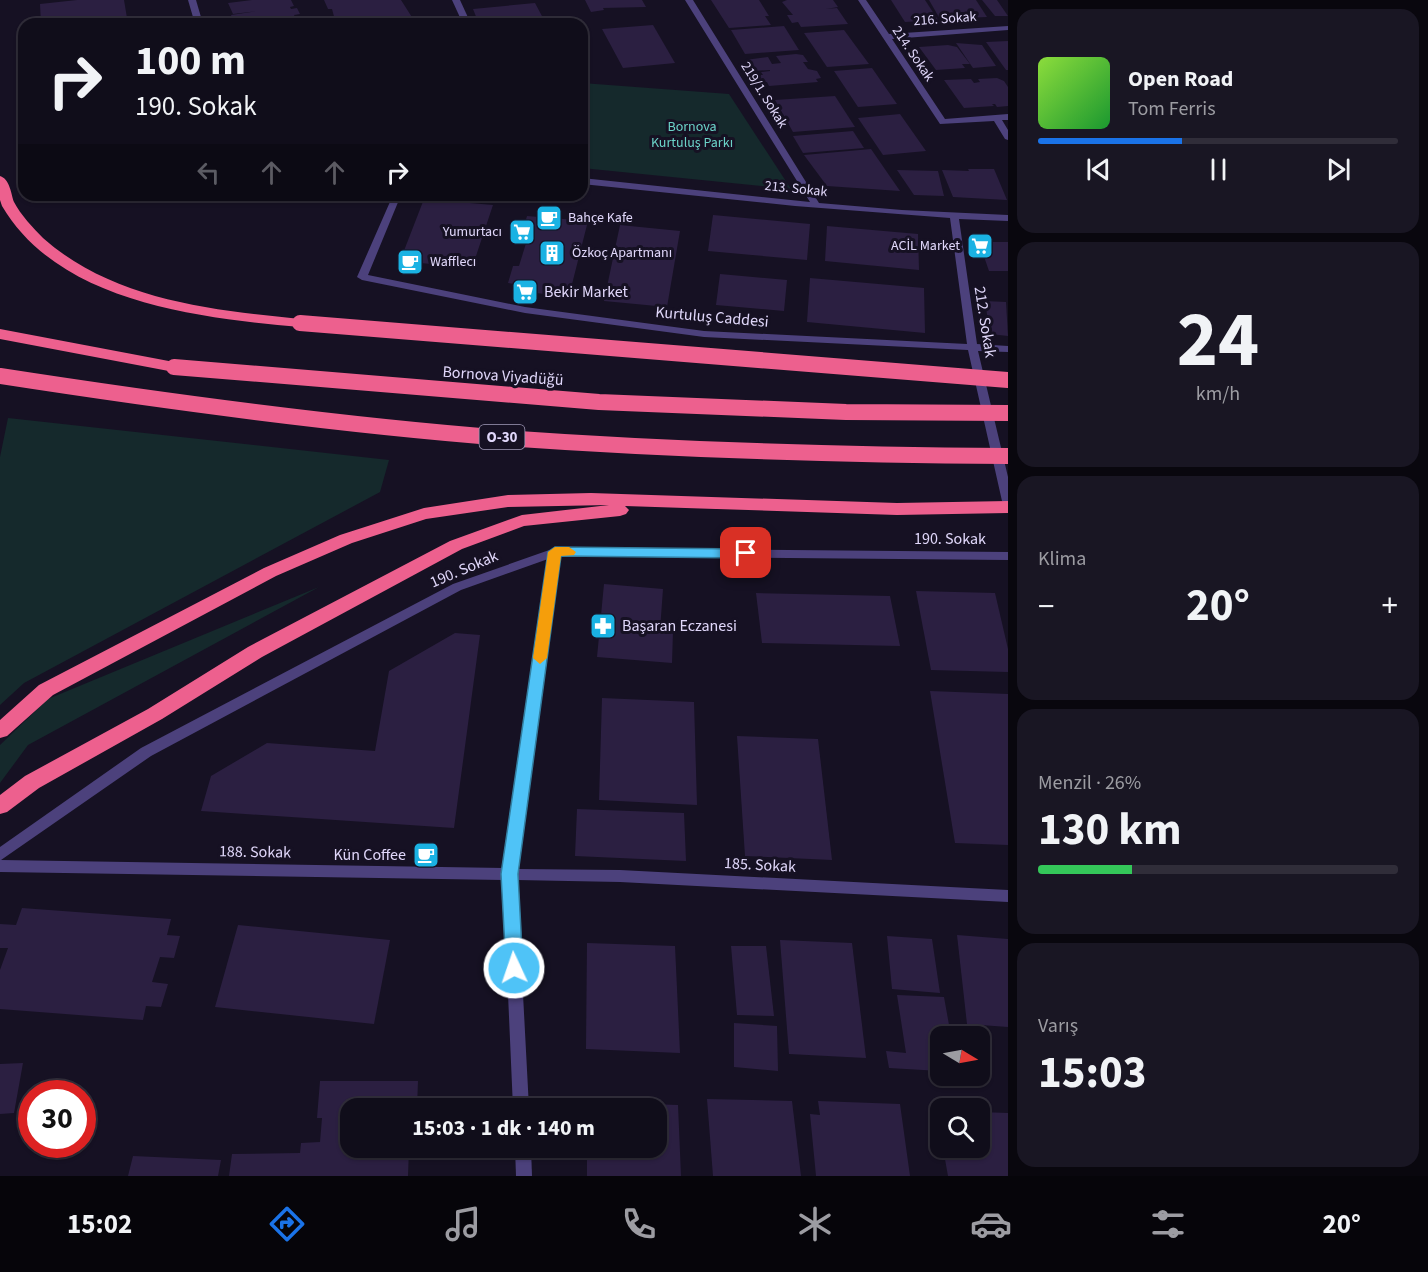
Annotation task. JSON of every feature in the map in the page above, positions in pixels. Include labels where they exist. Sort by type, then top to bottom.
[{"type":"highway","points":[[0,180],[10,208],[41,244],[85,274],[173,306],[234,317],[1008,380]]},
{"type":"highway","name":"Bornova Viyadüğü","points":[[0,334],[174,367],[429,389],[599,402],[846,412],[1008,413]]},
{"type":"highway","name":"O-30","points":[[0,376],[238,412],[540,440],[915,455],[1008,456]]},
{"type":"highway","points":[[0,731],[46,690],[220,597],[270,572],[346,539],[424,514],[508,501],[591,499],[897,509],[1008,507]]},
{"type":"highway","points":[[0,806],[32,782],[155,714],[255,652],[456,545],[522,521],[580,513],[720,504]]},
{"type":"street","points":[[192,0],[197,18]]},
{"type":"street","points":[[456,0],[464,18]]},
{"type":"street","name":"219/1. Sokak","points":[[689,0],[816,205]]},
{"type":"street","name":"214. Sokak","points":[[862,0],[943,122],[996,117]]},
{"type":"street","name":"216. Sokak","points":[[885,37],[1008,28]]},
{"type":"street","points":[[996,117],[1008,117]]},
{"type":"street","points":[[996,117],[1008,137]]},
{"type":"street","name":"213. Sokak","points":[[588,182],[816,205],[1008,218]]},
{"type":"street","name":"Kurtuluş Caddesi","points":[[394,201],[362,277],[525,310],[704,334],[1008,349]]},
{"type":"street","name":"212. Sokak","points":[[954,216],[972,347],[1008,501]]},
{"type":"street","points":[[521,1098],[510,874],[555,552]]},
{"type":"street","name":"190. Sokak","points":[[0,855],[146,752],[457,587],[555,552],[1008,556]]},
{"type":"street","name":"188. Sokak","points":[[0,866],[510,874]]},
{"type":"street","name":"185. Sokak","points":[[510,874],[620,876],[1008,896]]},
{"type":"street","points":[[523,1158],[524,1176]]},
{"type":"green space","name":"Bornova Kurtuluş Parkı","points":[[588,83],[729,94],[791,189],[588,169]]},
{"type":"green space","points":[[8,418],[389,460],[380,492],[24,683],[0,705],[0,457]]},
{"type":"green space","points":[[319,587],[28,745],[0,783],[0,745],[48,699]]},
{"type":"building","points":[[77,0],[124,0],[127,18],[41,18],[40,4]]},
{"type":"building","points":[[252,0],[291,0],[294,6],[290,7],[291,9],[297,8],[300,14],[286,18],[232,18],[231,15],[257,11],[233,14],[228,3]]},
{"type":"building","points":[[324,0],[401,0],[412,18],[334,18],[332,9],[328,9]]},
{"type":"building","points":[[585,0],[642,0],[646,7],[603,8],[604,10],[591,12]]},
{"type":"building","points":[[711,0],[759,0],[769,16],[765,16],[771,25],[729,28]]},
{"type":"building","points":[[787,0],[833,0],[838,7],[826,9],[837,8],[848,24],[801,27],[798,22],[792,23],[787,15],[793,15],[782,2]]},
{"type":"building","points":[[891,0],[925,0],[938,20],[905,22]]},
{"type":"building","points":[[929,0],[976,0],[987,17],[940,19]]},
{"type":"building","points":[[982,0],[997,0],[1008,16],[995,16]]},
{"type":"building","points":[[535,3],[543,18],[477,18],[473,9]]},
{"type":"building","points":[[653,25],[675,63],[623,68],[602,29]]},
{"type":"building","points":[[784,26],[799,50],[745,54],[731,30]]},
{"type":"building","points":[[844,30],[869,64],[827,67],[804,33]]},
{"type":"building","points":[[1008,41],[1008,70],[1006,70],[986,42]]},
{"type":"building","points":[[956,43],[982,45],[996,66],[973,68]]},
{"type":"building","points":[[948,45],[957,47],[970,64],[962,64],[965,68],[936,70],[919,47]]},
{"type":"building","points":[[803,55],[808,62],[803,62],[808,69],[817,71],[821,78],[816,79],[818,82],[769,86],[767,82],[761,82],[758,75],[763,75],[761,72],[770,70],[753,71],[745,60],[768,57],[772,64],[781,63],[776,56]]},
{"type":"building","points":[[872,68],[897,104],[858,107],[834,71]]},
{"type":"building","points":[[997,78],[1004,81],[1008,87],[1008,106],[997,107],[992,104],[994,106],[964,108],[944,80],[971,79],[974,83],[980,82],[978,79]]},
{"type":"building","points":[[835,96],[855,127],[793,132],[775,100]]},
{"type":"building","points":[[900,114],[926,151],[883,155],[858,118]]},
{"type":"building","points":[[853,131],[864,148],[803,153],[793,136]]},
{"type":"building","points":[[871,149],[900,191],[827,186],[804,155]]},
{"type":"building","points":[[968,169],[994,169],[1007,200],[953,197],[942,170],[969,171]]},
{"type":"building","points":[[897,170],[938,171],[944,196],[914,195]]},
{"type":"building","points":[[423,201],[493,205],[472,268],[400,261]]},
{"type":"building","points":[[713,215],[810,224],[807,260],[708,251]]},
{"type":"building","name":"Özkoç Apartmanı","points":[[527,216],[588,221],[569,296],[512,291],[514,284],[508,283],[513,266],[519,266],[527,240],[520,240]]},
{"type":"building","points":[[620,225],[680,231],[667,307],[604,301]]},
{"type":"building","points":[[827,226],[918,234],[919,270],[825,261]]},
{"type":"building","points":[[979,242],[1008,242],[1008,271],[989,271]]},
{"type":"building","points":[[720,274],[787,280],[784,311],[716,305]]},
{"type":"building","points":[[810,278],[924,288],[925,333],[807,322]]},
{"type":"building","points":[[985,301],[1006,302],[1008,336],[990,334]]},
{"type":"building","points":[[604,584],[663,589],[660,630],[673,631],[672,663],[597,657]]},
{"type":"building","points":[[916,591],[995,593],[1008,649],[1008,672],[931,670]]},
{"type":"building","points":[[756,593],[890,596],[900,646],[762,643]]},
{"type":"building","points":[[455,633],[480,635],[454,828],[201,811],[211,776],[267,743],[375,751],[389,671]]},
{"type":"building","points":[[930,691],[1008,694],[1008,845],[955,843]]},
{"type":"building","points":[[602,698],[694,702],[697,805],[599,800]]},
{"type":"building","points":[[737,736],[818,739],[832,860],[745,856]]},
{"type":"building","points":[[577,809],[684,813],[686,861],[575,856]]},
{"type":"building","points":[[22,908],[171,919],[167,935],[180,936],[174,958],[160,957],[152,982],[168,984],[161,1007],[146,1006],[143,1020],[0,1009],[0,970],[8,948],[0,948],[0,924],[16,925]]},
{"type":"building","points":[[238,925],[390,940],[374,1024],[215,1007]]},
{"type":"building","points":[[957,935],[1008,939],[1008,1027],[967,1024]]},
{"type":"building","points":[[887,936],[932,939],[940,993],[892,989]]},
{"type":"building","points":[[780,940],[852,943],[866,1058],[789,1054]]},
{"type":"building","points":[[587,943],[675,946],[680,1053],[586,1049]]},
{"type":"building","points":[[731,946],[766,946],[774,1016],[737,1015]]},
{"type":"building","points":[[897,995],[944,997],[949,1026],[930,1026],[930,1070],[889,1068],[886,1051],[906,1053]]},
{"type":"building","points":[[734,1023],[777,1026],[778,1071],[734,1067]]},
{"type":"building","points":[[23,1063],[20,1080],[18,1080],[14,1113],[0,1114],[0,1064]]},
{"type":"building","points":[[320,1081],[418,1081],[417,1098],[340,1098],[340,1158],[409,1158],[408,1176],[229,1176],[232,1154],[300,1153],[301,1143],[320,1142],[322,1118],[317,1118]]},
{"type":"building","points":[[707,1099],[792,1101],[801,1176],[713,1176]]},
{"type":"building","points":[[818,1101],[900,1104],[910,1176],[816,1176],[810,1114],[820,1115]]},
{"type":"building","points":[[667,1105],[678,1105],[681,1176],[587,1176],[587,1158],[667,1158]]},
{"type":"building","points":[[990,1112],[1008,1113],[1008,1176],[948,1176],[945,1158],[990,1158]]},
{"type":"building","points":[[133,1156],[221,1160],[218,1176],[128,1176]]},
{"type":"slow traffic","points":[[540,658],[555,552],[569,552]]},
{"type":"place","name":"Bahçe Kafe","points":[[549,218]]},
{"type":"place","name":"Yumurtacı","points":[[522,232]]},
{"type":"place","name":"ACİL Market","points":[[980,246]]},
{"type":"place","name":"Özkoç Apartmanı","points":[[552,253]]},
{"type":"place","name":"Wafflecı","points":[[410,262]]},
{"type":"place","name":"Bekir Market","points":[[525,292]]},
{"type":"place","name":"Başaran Eczanesi","points":[[603,626]]},
{"type":"place","name":"Kün Coffee","points":[[426,855]]},
{"type":"route","points":[[514,968],[510,874],[555,552],[746,553]]}]
